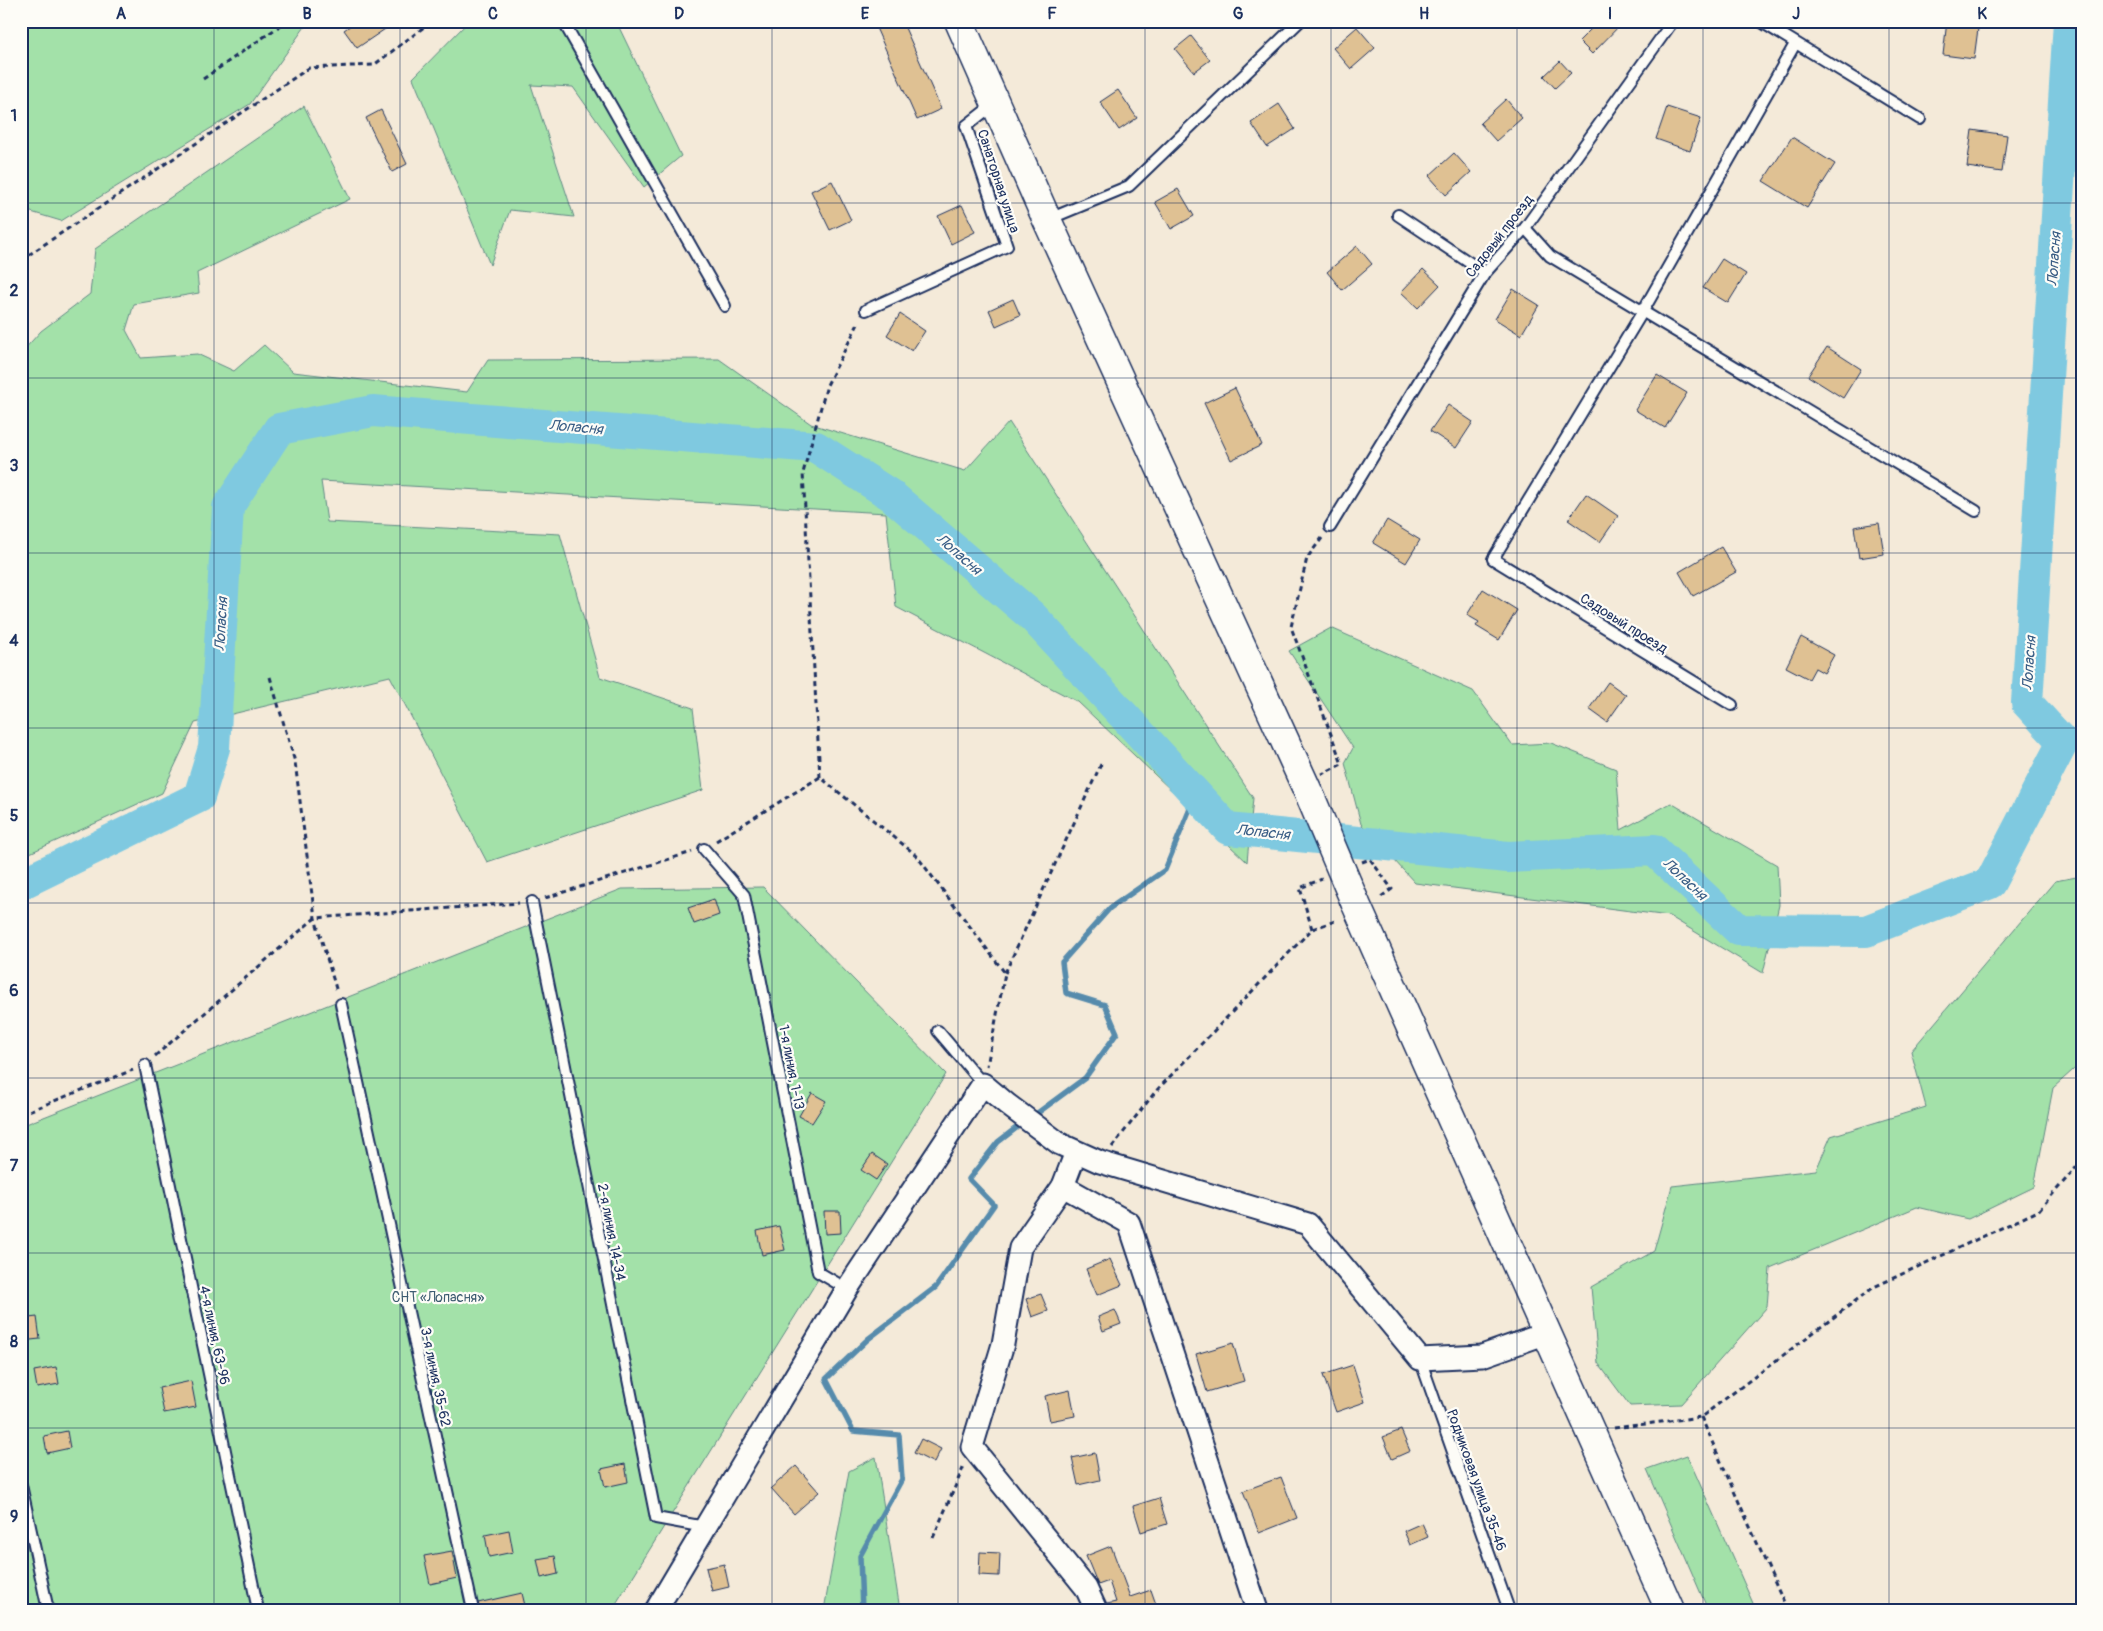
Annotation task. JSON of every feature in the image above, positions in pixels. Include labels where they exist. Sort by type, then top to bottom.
[{"type":"street","points":[[959,21],[1047,220],[1311,798],[1350,910],[1547,1333],[1670,1610]]},
{"type":"street","points":[[656,1610],[847,1289],[983,1084],[1008,1105],[1068,1148],[1100,1162],[1308,1224],[1420,1359],[1482,1356],[1547,1333]]},
{"type":"street","points":[[1068,1148],[1063,1186],[1020,1248],[1003,1344],[972,1447],[1086,1588],[1096,1610]]},
{"type":"street","points":[[1063,1186],[1129,1223],[1257,1610]]},
{"type":"lane","points":[[563,21],[725,306]]},
{"type":"lane","points":[[1047,220],[1129,186],[1300,21]]},
{"type":"lane","name":"Садовый проезд","points":[[1330,527],[1485,272],[1525,228],[1673,21]]},
{"type":"lane","points":[[1760,21],[1795,44],[1920,118]]},
{"type":"lane","name":"Садовый проезд","points":[[1732,705],[1494,559],[1643,311],[1795,44]]},
{"type":"lane","name":"Санаторная улица","points":[[866,310],[1007,246],[966,126],[995,103]]},
{"type":"lane","points":[[1398,215],[1485,272]]},
{"type":"lane","points":[[1525,228],[1550,256],[1976,511]]},
{"type":"lane","name":"1-я линия, 1-13","points":[[704,849],[744,895],[818,1272],[847,1289]]},
{"type":"lane","name":"2-я линия, 14-34","points":[[532,902],[656,1518],[705,1527]]},
{"type":"lane","name":"3-я линия, 35-62","points":[[341,1004],[473,1610]]},
{"type":"lane","points":[[938,1031],[983,1084]]},
{"type":"lane","name":"4-я линия, 63-96","points":[[145,1065],[258,1610]]},
{"type":"lane","name":"Родниковая улица 35-46","points":[[1420,1359],[1509,1610]]},
{"type":"lane","points":[[21,1485],[48,1610]]},
{"type":"path","points":[[203,79],[287,21]]},
{"type":"path","points":[[21,260],[309,68],[374,65],[432,21]]},
{"type":"path","points":[[866,310],[827,384],[803,473],[820,777],[916,855],[1005,973]]},
{"type":"path","points":[[1330,527],[1307,558],[1291,627],[1342,764]]},
{"type":"path","points":[[270,676],[295,762],[315,918],[341,1004]]},
{"type":"path","points":[[983,1084],[1005,973],[1102,762]]},
{"type":"path","points":[[21,1114],[145,1065],[315,918],[532,902],[704,849],[820,777]]},
{"type":"path","points":[[1100,1162],[1156,1091],[1312,929],[1350,910]]},
{"type":"path","points":[[1590,1431],[1701,1417],[1874,1287],[2038,1212],[2082,1161]]},
{"type":"path","points":[[1701,1417],[1787,1610]]},
{"type":"path","points":[[933,1538],[972,1447]]},
{"type":"green space","points":[[21,21],[309,21],[250,104],[61,221],[21,209]]},
{"type":"green space","points":[[469,21],[616,21],[681,156],[644,187],[573,87],[531,85],[574,217],[510,210],[490,265],[413,78]]},
{"type":"green space","points":[[304,106],[350,199],[197,273],[199,293],[134,304],[126,330],[141,358],[197,354],[234,371],[264,345],[293,372],[467,392],[488,360],[719,359],[811,424],[965,471],[1009,422],[1253,798],[1247,862],[1078,702],[896,607],[886,513],[321,481],[327,522],[560,534],[600,677],[693,708],[703,790],[487,862],[390,676],[195,723],[162,793],[21,857],[21,353],[41,331],[90,294],[95,249]]},
{"type":"green space","points":[[1331,628],[1473,691],[1512,745],[1551,743],[1616,769],[1621,830],[1671,803],[1777,865],[1779,905],[1763,973],[1669,916],[1415,883],[1361,824],[1345,763],[1353,748],[1289,651]]},
{"type":"green space","points":[[2082,876],[2082,1062],[2053,1088],[2034,1187],[1968,1219],[1917,1207],[1770,1268],[1767,1307],[1681,1404],[1630,1406],[1598,1363],[1591,1287],[1654,1251],[1672,1186],[1816,1170],[1831,1136],[1926,1107],[1911,1051],[2055,881]]},
{"type":"green space","name":"СНТ «Лопасня»","points":[[763,887],[946,1074],[612,1610],[21,1610],[21,1126],[622,889]]},
{"type":"green space","points":[[1687,1455],[1756,1610],[1708,1610],[1647,1469]]},
{"type":"green space","points":[[876,1457],[900,1610],[824,1610],[849,1471]]},
{"type":"building","points":[[357,21],[397,21],[357,48],[344,30]]},
{"type":"building","points":[[873,21],[902,21],[941,109],[917,120]]},
{"type":"building","points":[[1599,21],[1624,21],[1592,54],[1579,41]]},
{"type":"building","points":[[1947,21],[1979,21],[1974,59],[1943,55]]},
{"type":"building","points":[[1357,27],[1375,48],[1351,69],[1333,48]]},
{"type":"building","points":[[1191,36],[1210,60],[1194,72],[1175,49]]},
{"type":"building","points":[[1560,61],[1571,73],[1555,88],[1544,76]]},
{"type":"building","points":[[1118,90],[1137,118],[1119,130],[1100,102]]},
{"type":"building","points":[[1506,99],[1522,118],[1496,141],[1480,123]]},
{"type":"building","points":[[1279,104],[1295,129],[1267,147],[1251,123]]},
{"type":"building","points":[[1667,107],[1701,118],[1690,151],[1656,139]]},
{"type":"building","points":[[381,110],[407,164],[392,172],[366,118]]},
{"type":"building","points":[[1972,130],[2007,135],[2002,172],[1967,167]]},
{"type":"building","points":[[1792,137],[1835,164],[1807,208],[1763,181]]},
{"type":"building","points":[[1454,153],[1471,172],[1446,195],[1429,176]]},
{"type":"building","points":[[832,181],[851,220],[830,230],[811,191]]},
{"type":"building","points":[[1178,189],[1194,216],[1171,229],[1155,202]]},
{"type":"building","points":[[962,205],[975,232],[951,244],[938,216]]},
{"type":"building","points":[[1357,246],[1372,264],[1342,290],[1327,272]]},
{"type":"building","points":[[1722,259],[1746,274],[1728,303],[1703,288]]},
{"type":"building","points":[[1423,269],[1440,285],[1418,308],[1401,292]]},
{"type":"building","points":[[1513,289],[1539,305],[1521,335],[1495,319]]},
{"type":"building","points":[[1013,299],[1020,315],[996,326],[989,310]]},
{"type":"building","points":[[900,314],[925,331],[912,351],[887,335]]},
{"type":"building","points":[[1827,347],[1861,369],[1843,398],[1808,376]]},
{"type":"building","points":[[1657,375],[1687,393],[1665,428],[1635,410]]},
{"type":"building","points":[[1235,388],[1262,445],[1231,460],[1204,403]]},
{"type":"building","points":[[1448,405],[1473,422],[1456,448],[1430,431]]},
{"type":"building","points":[[1586,494],[1618,516],[1600,542],[1568,520]]},
{"type":"building","points":[[1387,520],[1420,540],[1406,563],[1373,543]]},
{"type":"building","points":[[1879,523],[1884,554],[1859,558],[1854,527]]},
{"type":"building","points":[[1721,547],[1736,572],[1693,596],[1679,572]]},
{"type":"building","points":[[1483,589],[1517,610],[1499,640],[1476,626],[1479,622],[1467,615]]},
{"type":"building","points":[[1801,637],[1834,655],[1824,673],[1815,668],[1809,679],[1786,667]]},
{"type":"building","points":[[1608,682],[1626,695],[1607,722],[1589,709]]},
{"type":"building","points":[[714,899],[719,915],[694,924],[688,908]]},
{"type":"building","points":[[812,1093],[826,1101],[812,1123],[799,1116]]},
{"type":"building","points":[[872,1154],[887,1164],[876,1180],[861,1170]]},
{"type":"building","points":[[824,1211],[840,1211],[841,1233],[825,1234]]},
{"type":"building","points":[[779,1226],[785,1250],[762,1255],[757,1231]]},
{"type":"building","points":[[1110,1259],[1122,1285],[1097,1295],[1086,1269]]},
{"type":"building","points":[[1041,1294],[1048,1311],[1032,1317],[1026,1299]]},
{"type":"building","points":[[1115,1310],[1121,1324],[1103,1331],[1098,1317]]},
{"type":"building","points":[[37,1317],[40,1339],[21,1341],[21,1319]]},
{"type":"building","points":[[1233,1343],[1244,1381],[1207,1392],[1196,1354]]},
{"type":"building","points":[[1353,1365],[1365,1402],[1336,1412],[1323,1375]]},
{"type":"building","points":[[56,1367],[59,1384],[37,1388],[34,1371]]},
{"type":"building","points":[[191,1381],[196,1407],[164,1413],[159,1388]]},
{"type":"building","points":[[1070,1390],[1075,1416],[1050,1421],[1045,1396]]},
{"type":"building","points":[[1401,1430],[1410,1451],[1392,1459],[1383,1437]]},
{"type":"building","points":[[67,1431],[70,1448],[47,1453],[44,1436]]},
{"type":"building","points":[[921,1439],[941,1449],[934,1463],[914,1453]]},
{"type":"building","points":[[1095,1453],[1100,1480],[1078,1485],[1072,1458]]},
{"type":"building","points":[[625,1464],[628,1482],[605,1487],[601,1469]]},
{"type":"building","points":[[796,1466],[819,1492],[794,1514],[771,1488]]},
{"type":"building","points":[[1281,1477],[1297,1518],[1259,1533],[1243,1491]]},
{"type":"building","points":[[1159,1498],[1167,1524],[1141,1532],[1133,1506]]},
{"type":"building","points":[[1422,1523],[1428,1537],[1410,1545],[1404,1531]]},
{"type":"building","points":[[509,1530],[513,1552],[489,1557],[485,1535]]},
{"type":"building","points":[[1111,1546],[1130,1597],[1151,1590],[1158,1610],[1108,1610],[1107,1604],[1116,1602],[1109,1581],[1098,1585],[1086,1556]]},
{"type":"building","points":[[452,1551],[457,1578],[430,1584],[424,1556]]},
{"type":"building","points":[[980,1552],[1000,1553],[999,1576],[979,1575]]},
{"type":"building","points":[[555,1556],[558,1574],[541,1578],[537,1559]]},
{"type":"building","points":[[724,1564],[729,1587],[712,1591],[706,1568]]},
{"type":"building","points":[[522,1593],[526,1610],[480,1610],[478,1603]]},
{"type":"waterway","name":"Лопасня","points":[[21,884],[199,797],[214,748],[228,507],[279,429],[373,411],[816,447],[892,496],[1033,617],[1228,829],[1508,857],[1654,850],[1739,930],[1866,931],[1990,883],[2063,742],[2027,703],[2069,21]]},
{"type":"waterway","points":[[1032,1117],[1085,1078],[1117,1033],[1105,1005],[1066,993],[1062,962],[1110,908],[1165,870],[1196,794]]},
{"type":"waterway","points":[[862,1610],[860,1556],[902,1479],[899,1435],[853,1431],[826,1379],[868,1339],[936,1287],[994,1205],[969,1179],[998,1142],[1024,1122]]}]
